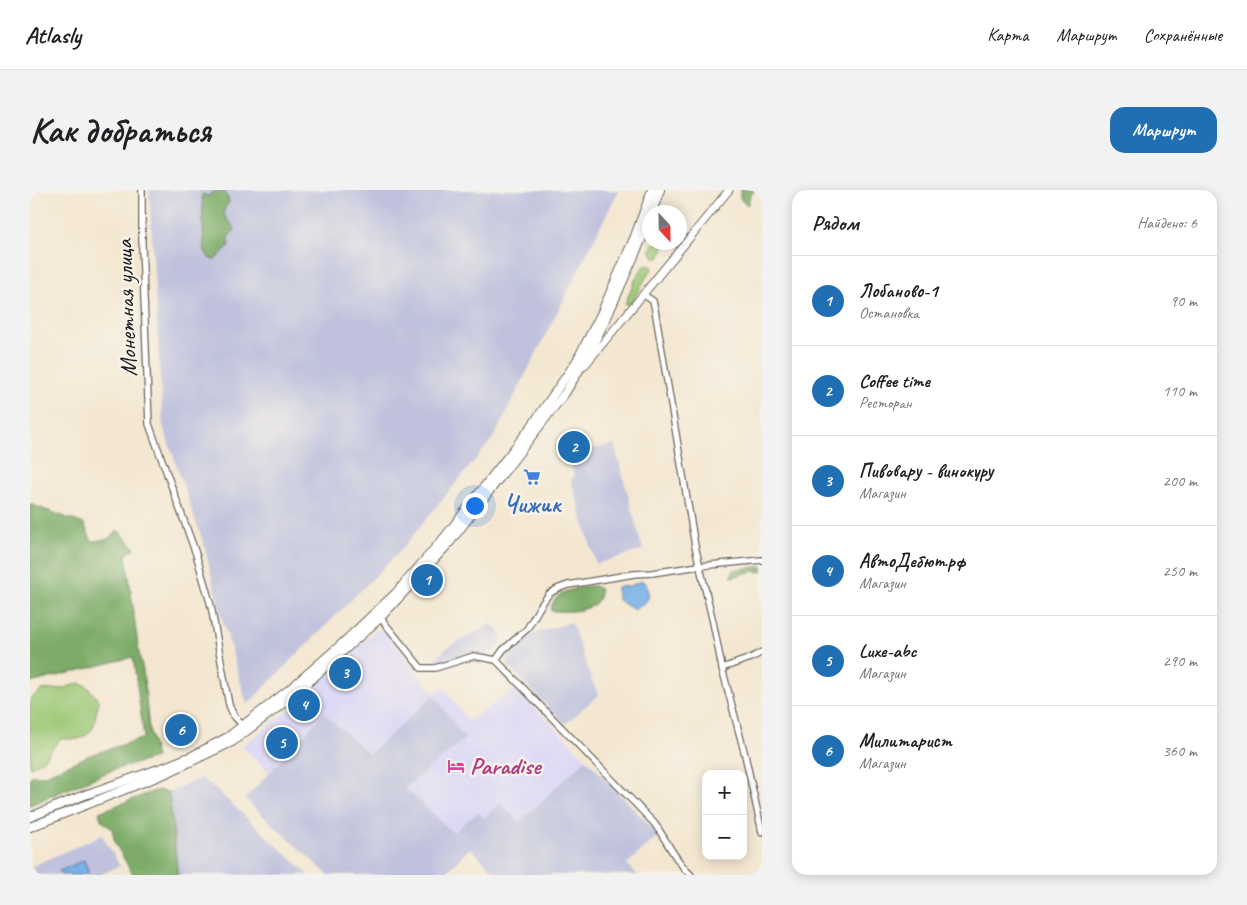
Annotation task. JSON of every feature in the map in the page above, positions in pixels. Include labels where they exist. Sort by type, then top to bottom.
[{"type":"main road","points":[[378,615],[444,538],[531,427],[576,362],[604,316],[652,190]]},
{"type":"main road","points":[[655,205],[660,190]]},
{"type":"main road","points":[[30,827],[169,772],[215,751],[294,695],[378,615],[450,542],[565,393],[576,375],[642,237]]},
{"type":"main road","points":[[30,817],[192,756],[246,728]]},
{"type":"street","name":"Монетная улица","points":[[142,190],[142,255],[149,424],[196,554],[211,606],[229,705],[234,716],[246,728]]},
{"type":"street","points":[[576,375],[729,190]]},
{"type":"street","points":[[644,295],[653,301],[655,310],[689,519],[722,668],[745,755],[762,832]]},
{"type":"street","points":[[604,316],[621,322]]},
{"type":"street","points":[[496,660],[503,650],[527,629],[549,594],[557,589],[568,585],[634,574],[762,560]]},
{"type":"street","points":[[378,615],[421,668],[435,668],[474,656],[496,660],[654,823],[681,866],[692,875]]},
{"type":"street","points":[[722,668],[762,652]]},
{"type":"shaded area","points":[[149,190],[619,190],[494,437],[400,551],[247,705],[204,545],[163,426]]},
{"type":"shaded area","points":[[614,444],[643,550],[596,564],[571,480],[574,477],[570,459],[593,449]]},
{"type":"shaded area","points":[[571,622],[599,695],[565,724],[507,665],[509,662],[505,657],[533,634]]},
{"type":"shaded area","points":[[491,624],[498,629],[502,638],[502,643],[493,652],[487,654],[462,654],[439,665],[435,659],[445,649]]},
{"type":"shaded area","points":[[377,629],[387,634],[434,694],[443,687],[469,721],[516,688],[586,759],[519,822],[484,818],[478,812],[453,832],[405,788],[465,739],[434,695],[369,755],[324,713],[269,772],[242,746],[293,707]]},
{"type":"shaded area","points":[[434,695],[465,739],[405,788],[453,832],[478,812],[484,818],[500,803],[519,822],[586,759],[659,835],[627,864],[638,875],[498,875],[470,848],[444,875],[328,875],[245,799],[324,713],[369,754]]},
{"type":"shaded area","points":[[201,777],[309,875],[178,875],[169,792]]},
{"type":"shaded area","points":[[102,835],[120,866],[99,875],[36,875],[32,866]]},
{"type":"green space","points":[[220,190],[225,192],[229,201],[224,211],[225,217],[235,230],[228,237],[229,246],[215,260],[210,259],[204,250],[202,194],[208,196]]},
{"type":"green space","points":[[740,190],[755,190],[750,196],[748,205],[740,198]]},
{"type":"green space","points":[[651,250],[663,250],[659,258],[654,257]]},
{"type":"green space","points":[[648,265],[653,267],[652,269],[630,305],[625,304],[635,280],[643,267]]},
{"type":"green space","points":[[30,504],[84,524],[92,541],[108,539],[118,530],[135,548],[126,555],[143,670],[149,728],[156,758],[113,770],[30,805],[30,777],[34,775],[43,776],[90,755],[144,738],[133,657],[30,683]]},
{"type":"green space","points":[[762,566],[762,572],[754,571],[731,577],[733,570]]},
{"type":"green space","points":[[595,586],[600,589],[596,603],[590,607],[575,611],[551,611],[555,599],[559,595],[570,590]]},
{"type":"green space","points":[[79,683],[87,686],[99,701],[93,728],[87,735],[79,739],[60,739],[43,760],[30,767],[30,699],[42,690],[61,689]]},
{"type":"green space","points":[[157,790],[169,792],[178,875],[136,875],[132,873],[115,843],[112,829],[101,820],[99,812]]},
{"type":"water","points":[[641,581],[646,583],[649,597],[643,605],[634,610],[618,600],[616,590],[618,586],[627,587]]},
{"type":"water","points":[[84,860],[89,872],[82,875],[61,875],[59,871]]},
{"type":"place","name":"Coffee time","points":[[574,447]]},
{"type":"place","name":"Чижик","points":[[532,477]]},
{"type":"place","name":"Лобаново-1","points":[[427,580]]},
{"type":"place","name":"Пивовару - винокуру","points":[[345,673]]},
{"type":"place","name":"АвтоДебют.рф","points":[[304,705]]},
{"type":"place","name":"Милитарист","points":[[181,730]]},
{"type":"place","name":"Luxe-abc","points":[[282,743]]},
{"type":"place","name":"Paradise","points":[[456,766]]}]
